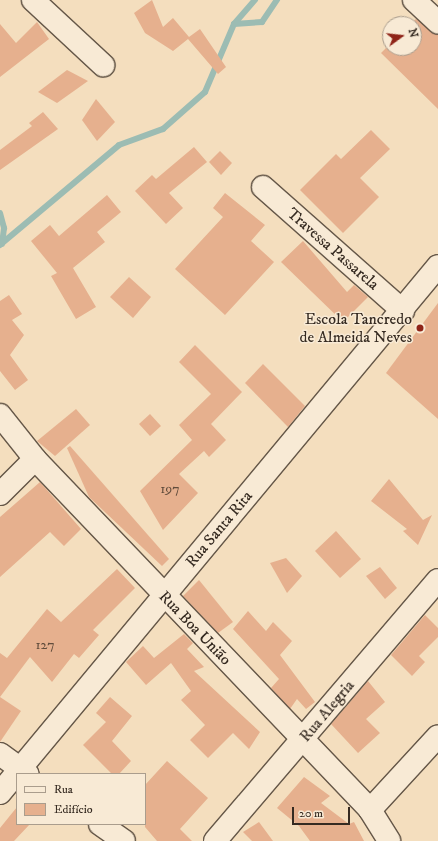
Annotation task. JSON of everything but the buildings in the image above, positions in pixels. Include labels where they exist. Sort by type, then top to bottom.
[{"type":"street","points":[[33,0],[103,65]]},
{"type":"street","points":[[414,0],[438,22]]},
{"type":"street","name":"Travessa Passarela","points":[[263,187],[404,311]]},
{"type":"street","name":"Rua Santa Rita","points":[[24,771],[163,595],[404,311],[438,266]]},
{"type":"street","name":"Rua Boa União","points":[[0,415],[35,459],[163,595],[370,810],[389,841]]},
{"type":"street","points":[[0,494],[35,459]]},
{"type":"street","name":"Rua Alegria","points":[[215,841],[438,580]]},
{"type":"street","points":[[370,810],[438,736]]},
{"type":"street","points":[[0,754],[24,771]]},
{"type":"street","name":"Rua Santa Rita","points":[[0,793],[16,778]]},
{"type":"street","points":[[101,825],[124,841]]},
{"type":"waterway","points":[[234,24],[255,0]]},
{"type":"waterway","points":[[0,245],[119,145],[163,129],[205,92],[234,24],[262,22],[277,0]]},
{"type":"waterway","points":[[0,213],[4,228],[2,244]]},
{"type":"place","name":"Escola Tancredo de Almeida Neves","points":[[420,328]]}]
